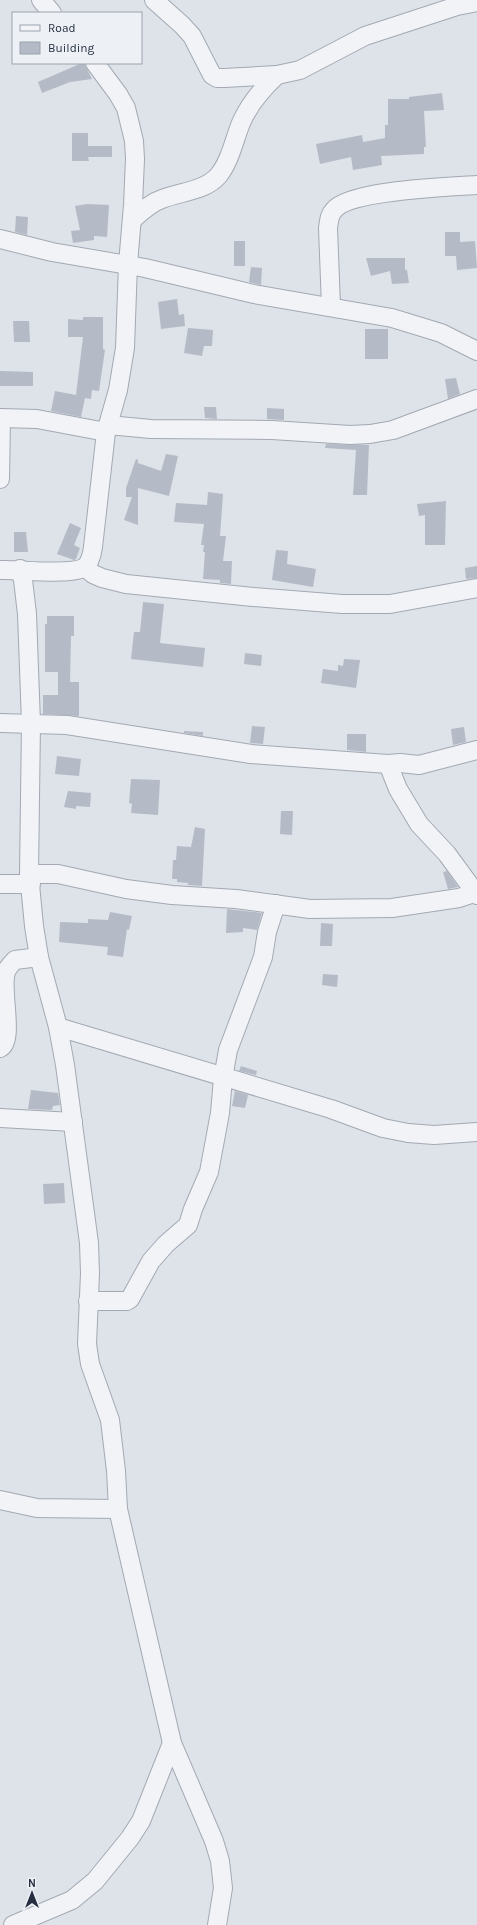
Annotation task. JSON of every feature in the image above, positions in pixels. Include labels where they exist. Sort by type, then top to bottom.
[{"type":"street","points":[[42,0],[51,12]]},
{"type":"street","points":[[154,0],[169,12],[192,36],[212,75],[217,78],[277,75],[309,67],[365,36],[457,6],[477,2]]},
{"type":"street","points":[[85,567],[88,564],[93,547],[107,429],[118,390],[125,348],[128,264],[135,159],[131,121],[118,94],[96,64]]},
{"type":"street","points":[[132,220],[147,207],[161,199],[206,185],[217,176],[225,164],[246,112],[254,99],[277,75]]},
{"type":"street","points":[[331,306],[328,228],[330,216],[340,205],[384,193],[477,185]]},
{"type":"street","points":[[0,239],[52,252],[128,264],[216,286],[392,318],[441,333],[477,350]]},
{"type":"street","points":[[0,479],[0,418],[37,420],[107,429],[236,429],[344,435],[370,434],[393,430],[477,399]]},
{"type":"street","points":[[1,565],[20,569],[61,571],[85,567],[102,578],[126,584],[253,597],[342,604],[390,604],[477,588]]},
{"type":"street","points":[[20,569],[23,580],[27,614],[31,723],[30,879],[34,926],[39,958],[58,1027],[73,1122],[89,1243],[90,1273],[87,1344],[90,1364],[110,1420],[116,1471],[118,1509],[172,1743],[214,1841],[220,1861],[223,1888],[217,1925]]},
{"type":"street","points":[[0,723],[67,725],[251,754],[388,764],[400,762],[419,764],[477,750]]},
{"type":"street","points":[[0,884],[58,874],[126,889],[276,904],[310,909],[392,908],[459,898],[477,893],[447,854],[419,824],[398,789],[388,764]]},
{"type":"street","points":[[88,1301],[127,1301],[130,1299],[151,1261],[166,1244],[188,1225],[195,1203],[209,1172],[220,1113],[223,1078],[228,1050],[263,957],[267,932],[276,904]]},
{"type":"street","points":[[0,1048],[4,1046],[7,1040],[4,997],[6,972],[15,960],[39,958]]},
{"type":"street","points":[[58,1027],[223,1078],[331,1109],[383,1128],[408,1133],[434,1135],[477,1132]]},
{"type":"street","points":[[0,1118],[73,1122]]},
{"type":"street","points":[[0,1500],[37,1508],[118,1509]]},
{"type":"street","points":[[13,1925],[72,1900],[96,1881],[141,1822],[172,1743]]},
{"type":"building","points":[[80,64],[84,64],[92,79],[70,82],[42,93],[38,82]]},
{"type":"building","points":[[442,93],[444,110],[424,111],[426,147],[424,147],[424,154],[381,156],[382,165],[353,170],[351,157],[320,164],[316,144],[362,135],[363,142],[385,138],[385,125],[388,125],[388,99],[409,99],[409,97]]},
{"type":"building","points":[[72,133],[88,133],[88,146],[112,146],[112,157],[88,157],[89,161],[72,161]]},
{"type":"building","points":[[87,204],[109,205],[107,237],[94,236],[94,240],[73,243],[71,231],[80,230],[75,206]]},
{"type":"building","points":[[16,216],[28,217],[27,235],[15,232]]},
{"type":"building","points":[[445,232],[460,232],[460,242],[475,241],[477,268],[457,270],[456,256],[445,256]]},
{"type":"building","points":[[234,241],[245,241],[245,266],[234,266]]},
{"type":"building","points":[[366,258],[405,258],[405,270],[407,270],[409,283],[392,284],[390,271],[371,276]]},
{"type":"building","points":[[251,267],[262,268],[261,285],[249,282]]},
{"type":"building","points":[[177,299],[179,315],[184,314],[185,326],[161,329],[158,302]]},
{"type":"building","points":[[83,317],[103,317],[103,349],[105,350],[99,391],[92,390],[91,399],[85,398],[81,417],[51,411],[55,391],[76,395],[83,337],[68,337],[68,319],[83,320]]},
{"type":"building","points":[[13,321],[29,321],[30,342],[14,342]]},
{"type":"building","points":[[188,328],[213,330],[212,346],[204,346],[202,356],[184,353]]},
{"type":"building","points":[[365,329],[388,329],[388,359],[365,359]]},
{"type":"building","points":[[0,371],[33,372],[33,386],[0,386]]},
{"type":"building","points":[[456,378],[460,394],[448,399],[445,379]]},
{"type":"building","points":[[204,407],[216,407],[217,419],[205,418]]},
{"type":"building","points":[[267,408],[284,409],[284,420],[267,419]]},
{"type":"building","points":[[326,444],[369,445],[367,495],[353,495],[356,450],[325,448]]},
{"type":"building","points":[[166,454],[178,456],[169,496],[138,488],[138,525],[124,520],[132,497],[126,497],[126,488],[136,459],[138,460],[138,463],[161,471]]},
{"type":"building","points":[[208,492],[223,494],[220,536],[226,536],[223,561],[232,561],[231,584],[220,583],[220,580],[203,579],[205,552],[203,552],[204,545],[201,545],[204,524],[174,522],[176,503],[207,505]]},
{"type":"building","points":[[446,501],[445,545],[425,545],[425,515],[419,516],[417,504]]},
{"type":"building","points":[[70,523],[81,528],[74,545],[80,548],[76,559],[74,560],[57,554]]},
{"type":"building","points":[[14,532],[26,532],[28,552],[14,552]]},
{"type":"building","points":[[276,550],[288,551],[287,564],[316,569],[313,587],[272,580]]},
{"type":"building","points":[[477,566],[477,578],[466,579],[465,568]]},
{"type":"building","points":[[143,602],[164,604],[160,643],[205,648],[203,667],[131,659],[134,632],[140,632]]},
{"type":"building","points":[[47,616],[74,616],[74,636],[71,636],[70,682],[79,682],[79,716],[43,714],[43,695],[58,695],[58,672],[45,672],[45,624],[47,624]]},
{"type":"building","points":[[245,653],[262,655],[261,666],[244,664]]},
{"type":"building","points":[[344,659],[360,660],[356,688],[321,683],[323,669],[338,671],[338,665],[343,666]]},
{"type":"building","points":[[252,726],[265,727],[263,744],[250,743]]},
{"type":"building","points":[[464,727],[466,742],[453,745],[451,729]]},
{"type":"building","points":[[184,731],[203,732],[203,736],[184,733]]},
{"type":"building","points":[[347,734],[366,734],[366,752],[347,750]]},
{"type":"building","points":[[57,756],[81,759],[79,776],[55,774]]},
{"type":"building","points":[[131,779],[160,780],[158,815],[131,813],[132,804],[129,803]]},
{"type":"building","points":[[68,791],[91,793],[90,807],[76,806],[76,809],[64,807]]},
{"type":"building","points":[[281,811],[293,811],[292,835],[280,834]]},
{"type":"building","points":[[195,827],[205,829],[202,886],[188,885],[188,883],[177,882],[177,879],[172,879],[173,860],[176,860],[177,846],[191,847]]},
{"type":"building","points":[[447,871],[458,887],[448,889],[443,872]]},
{"type":"building","points":[[227,909],[262,913],[257,930],[243,928],[243,932],[226,933]]},
{"type":"building","points":[[110,912],[132,916],[129,930],[127,929],[123,957],[107,955],[108,947],[59,942],[60,922],[88,923],[88,919],[108,920]]},
{"type":"building","points":[[321,923],[333,924],[332,946],[320,946]]},
{"type":"building","points":[[323,974],[338,975],[337,987],[322,985]]},
{"type":"building","points":[[241,1066],[257,1071],[256,1075],[239,1071]]},
{"type":"building","points":[[31,1090],[58,1093],[60,1105],[53,1106],[52,1110],[28,1109]]},
{"type":"building","points":[[235,1091],[248,1095],[245,1108],[232,1106]]},
{"type":"building","points":[[64,1183],[65,1203],[44,1204],[43,1184]]}]
